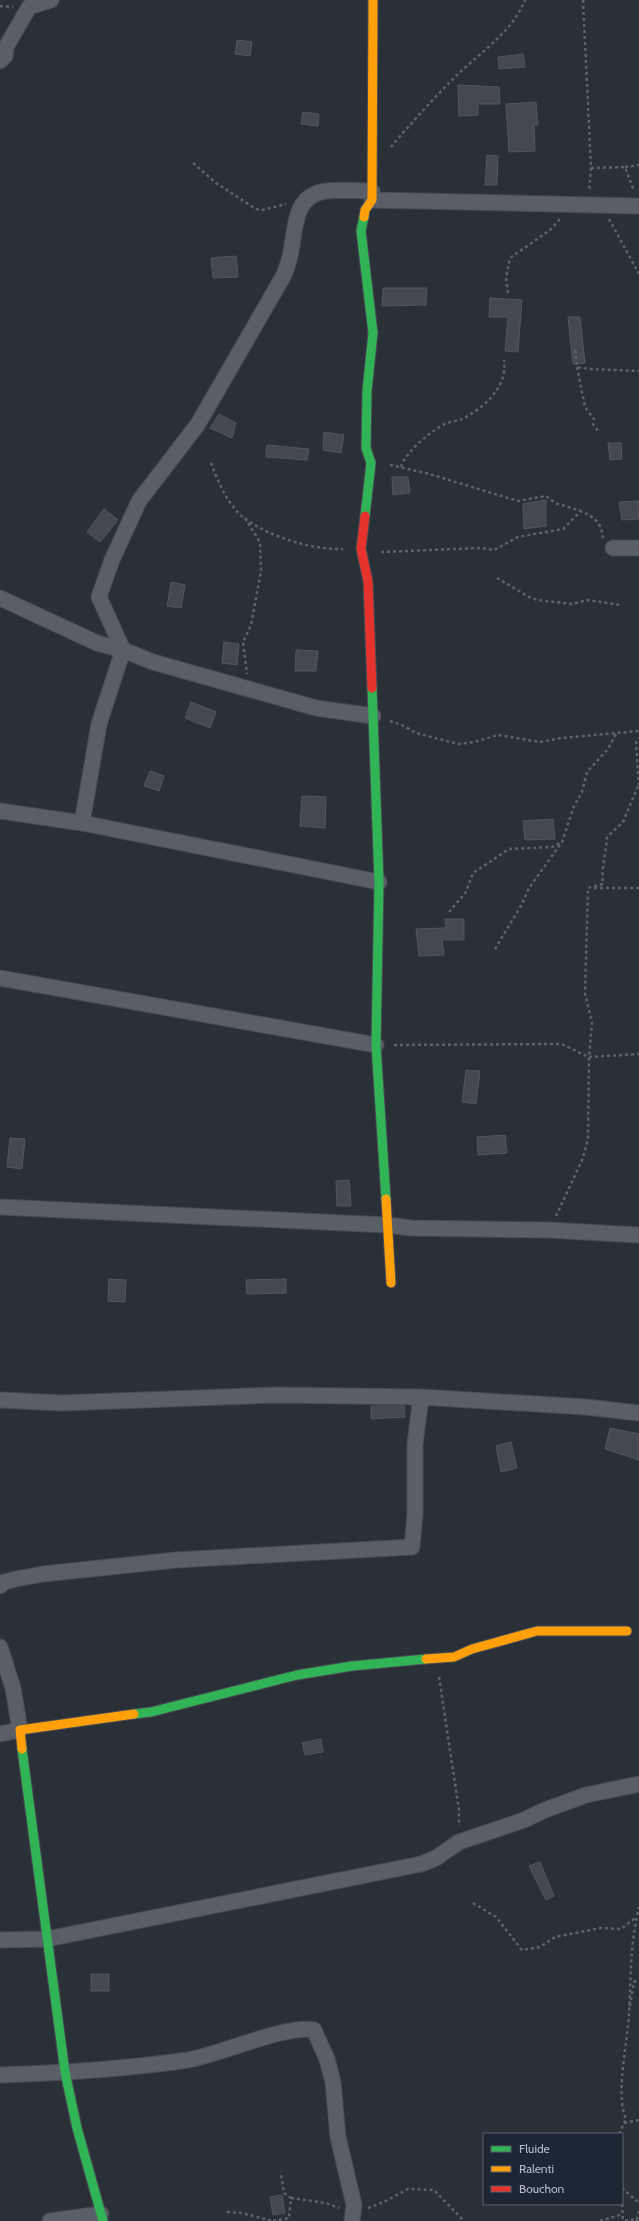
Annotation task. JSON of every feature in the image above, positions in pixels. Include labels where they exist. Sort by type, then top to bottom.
[{"type":"street","points":[[0,61],[5,56],[6,47],[29,8],[51,0]]},
{"type":"street","points":[[373,0],[372,196],[365,210],[361,231],[373,333],[367,392],[366,448],[371,463],[361,549],[366,559],[367,572],[379,882],[376,1045],[391,1283]]},
{"type":"street","points":[[82,823],[99,724],[123,650],[99,597],[112,560],[139,501],[198,424],[284,275],[291,253],[297,214],[309,196],[325,191],[372,196],[565,206],[606,205],[638,201]]},
{"type":"street","points":[[613,548],[639,548]]},
{"type":"street","points":[[0,598],[97,643],[123,650],[178,670],[248,688],[316,708],[373,716]]},
{"type":"street","points":[[0,811],[82,823],[379,882]]},
{"type":"street","points":[[0,978],[376,1045]]},
{"type":"street","points":[[0,1207],[388,1224],[411,1228],[548,1230],[639,1235]]},
{"type":"street","points":[[0,1400],[62,1403],[275,1395],[421,1397],[586,1407],[639,1413]]},
{"type":"street","points":[[0,1586],[4,1582],[43,1574],[176,1560],[412,1547],[415,1514],[415,1444],[421,1397]]},
{"type":"street","points":[[0,1734],[151,1712],[297,1675],[352,1666],[454,1657],[472,1649],[537,1631],[627,1631]]},
{"type":"street","points":[[0,1647],[14,1688],[65,2072],[77,2128],[102,2218],[50,2221]]},
{"type":"street","points":[[0,1940],[47,1939],[421,1864],[436,1858],[459,1842],[524,1820],[544,1810],[586,1795],[639,1784]]},
{"type":"street","points":[[0,2075],[65,2072],[189,2060],[277,2035],[307,2028],[314,2030],[327,2059],[333,2082],[338,2137],[354,2205],[352,2221]]},
{"type":"path","points":[[372,162],[389,149],[458,74],[486,50],[518,16],[525,0]]},
{"type":"path","points":[[583,0],[591,168],[588,205]]},
{"type":"path","points":[[193,163],[216,183],[256,209],[262,210],[295,202],[309,196]]},
{"type":"path","points":[[591,168],[639,165]]},
{"type":"path","points":[[625,167],[638,201]]},
{"type":"path","points":[[606,205],[611,224],[639,274]]},
{"type":"path","points":[[508,293],[506,278],[510,258],[550,230],[560,218],[565,206]]},
{"type":"path","points":[[575,350],[585,407],[594,419],[593,424],[598,431]]},
{"type":"path","points":[[400,466],[406,454],[447,423],[460,420],[478,410],[502,384],[504,375],[504,360]]},
{"type":"path","points":[[577,367],[589,370],[639,371]]},
{"type":"path","points":[[211,463],[219,486],[244,518],[260,542],[261,571],[251,625],[243,642],[248,688]]},
{"type":"path","points":[[371,463],[400,466],[518,501],[546,496],[555,503],[581,511],[596,519],[601,526],[604,545],[613,548]]},
{"type":"path","points":[[244,518],[281,537],[316,549],[361,549],[371,552],[481,548],[494,550],[518,537],[563,529],[581,511]]},
{"type":"path","points":[[496,578],[529,597],[538,600],[572,604],[588,600],[620,605]]},
{"type":"path","points":[[373,716],[402,725],[416,733],[458,744],[474,742],[498,735],[540,742],[562,738],[639,731]]},
{"type":"path","points":[[495,949],[522,904],[529,888],[562,842],[574,806],[582,792],[587,772],[608,749],[616,734]]},
{"type":"path","points":[[588,888],[603,884],[602,871],[605,861],[607,837],[623,822],[639,786],[636,743],[639,738]]},
{"type":"path","points":[[448,912],[466,892],[473,873],[509,849],[552,847],[562,842]]},
{"type":"path","points":[[588,888],[639,888]]},
{"type":"path","points":[[548,1230],[583,1158],[588,1140],[589,1057],[592,1022],[585,994],[588,888]]},
{"type":"path","points":[[376,1045],[561,1044],[589,1057],[639,1054]]},
{"type":"path","points":[[436,1658],[459,1810],[459,1842]]},
{"type":"path","points":[[473,1903],[496,1918],[522,1950],[540,1948],[555,1937],[601,1928],[621,1929],[636,1918]]},
{"type":"path","points":[[629,2012],[629,1985],[633,1931],[639,1907]]},
{"type":"path","points":[[619,2133],[626,2118],[622,2109],[622,2090],[629,2012],[634,1982],[639,1980]]},
{"type":"path","points":[[624,2123],[639,2120]]},
{"type":"path","points":[[281,2174],[284,2193],[291,2198],[326,2203],[342,2209],[354,2205],[368,2208],[384,2202],[408,2189],[434,2190],[464,2221]]},
{"type":"path","points":[[623,2189],[639,2203]]},
{"type":"path","points":[[227,2212],[242,2213],[273,2221],[289,2218],[291,2198]]},
{"type":"path","points":[[622,2205],[624,2221],[638,2220],[639,2211]]},
{"type":"path","points":[[600,2221],[622,2214]]},
{"type":"building","points":[[237,40],[252,42],[250,56],[235,54]]},
{"type":"building","points":[[523,54],[525,67],[499,69],[498,57]]},
{"type":"building","points":[[458,85],[499,87],[500,104],[478,104],[478,115],[459,116]]},
{"type":"building","points":[[536,102],[538,125],[534,125],[535,151],[509,152],[506,104]]},
{"type":"building","points":[[303,112],[319,114],[318,126],[301,124]]},
{"type":"building","points":[[487,155],[498,156],[497,185],[485,185]]},
{"type":"building","points":[[236,256],[238,277],[213,278],[211,258]]},
{"type":"building","points":[[383,288],[427,288],[426,305],[382,306]]},
{"type":"building","points":[[490,298],[522,300],[518,352],[505,351],[508,317],[489,317]]},
{"type":"building","points":[[568,317],[580,317],[585,363],[573,364]]},
{"type":"building","points":[[219,414],[236,423],[232,438],[210,428]]},
{"type":"building","points":[[324,432],[344,435],[341,453],[323,450]]},
{"type":"building","points":[[608,443],[621,443],[622,459],[610,460]]},
{"type":"building","points":[[267,445],[309,449],[307,460],[266,457]]},
{"type":"building","points":[[392,477],[408,477],[410,493],[393,495]]},
{"type":"building","points":[[546,500],[546,526],[524,529],[523,504]]},
{"type":"building","points":[[639,501],[639,519],[622,520],[619,502]]},
{"type":"building","points":[[104,509],[118,520],[100,542],[87,532]]},
{"type":"building","points":[[171,582],[185,585],[181,608],[167,606]]},
{"type":"building","points":[[224,642],[239,644],[237,665],[222,663]]},
{"type":"building","points":[[296,650],[318,651],[316,671],[295,671]]},
{"type":"building","points":[[191,702],[216,712],[210,728],[185,718]]},
{"type":"building","points":[[150,771],[164,776],[159,791],[144,786]]},
{"type":"building","points":[[302,796],[326,797],[325,828],[300,826]]},
{"type":"building","points":[[553,819],[555,839],[525,840],[523,821]]},
{"type":"building","points":[[445,919],[464,919],[464,940],[442,940],[444,955],[419,956],[416,929],[446,928]]},
{"type":"building","points":[[466,1070],[480,1071],[476,1104],[462,1102]]},
{"type":"building","points":[[505,1135],[507,1153],[478,1155],[477,1137]]},
{"type":"building","points":[[10,1138],[25,1139],[22,1169],[7,1167]]},
{"type":"building","points":[[349,1180],[351,1206],[337,1206],[336,1181]]},
{"type":"building","points":[[109,1279],[126,1280],[125,1302],[108,1301]]},
{"type":"building","points":[[286,1279],[286,1293],[247,1294],[246,1280]]},
{"type":"building","points":[[371,1406],[404,1406],[405,1417],[371,1419]]},
{"type":"building","points":[[610,1428],[639,1434],[639,1460],[605,1449]]},
{"type":"building","points":[[511,1442],[517,1468],[501,1472],[496,1446]]},
{"type":"building","points":[[321,1739],[323,1752],[305,1755],[302,1743]]},
{"type":"building","points":[[540,1862],[554,1896],[546,1900],[529,1866]]},
{"type":"building","points":[[91,1974],[109,1974],[109,1991],[91,1991]]},
{"type":"building","points":[[282,2195],[285,2213],[273,2215],[270,2197]]},
{"type":"traffic: fast","points":[[364,217],[361,231],[373,333],[367,391],[366,448],[371,463],[365,516]]},
{"type":"traffic: fast","points":[[372,688],[379,882],[376,1045],[386,1199]]},
{"type":"traffic: fast","points":[[134,1714],[151,1712],[297,1675],[352,1666],[426,1659]]},
{"type":"traffic: fast","points":[[22,1749],[65,2072],[77,2128],[103,2221]]},
{"type":"traffic: slow","points":[[364,217],[365,210],[372,200],[373,0]]},
{"type":"traffic: slow","points":[[386,1199],[391,1283]]},
{"type":"traffic: slow","points":[[426,1659],[454,1657],[472,1649],[537,1631],[627,1631]]},
{"type":"traffic: slow","points":[[22,1749],[20,1730],[134,1714]]},
{"type":"traffic: jam","points":[[365,516],[361,549],[368,581],[372,688]]}]
